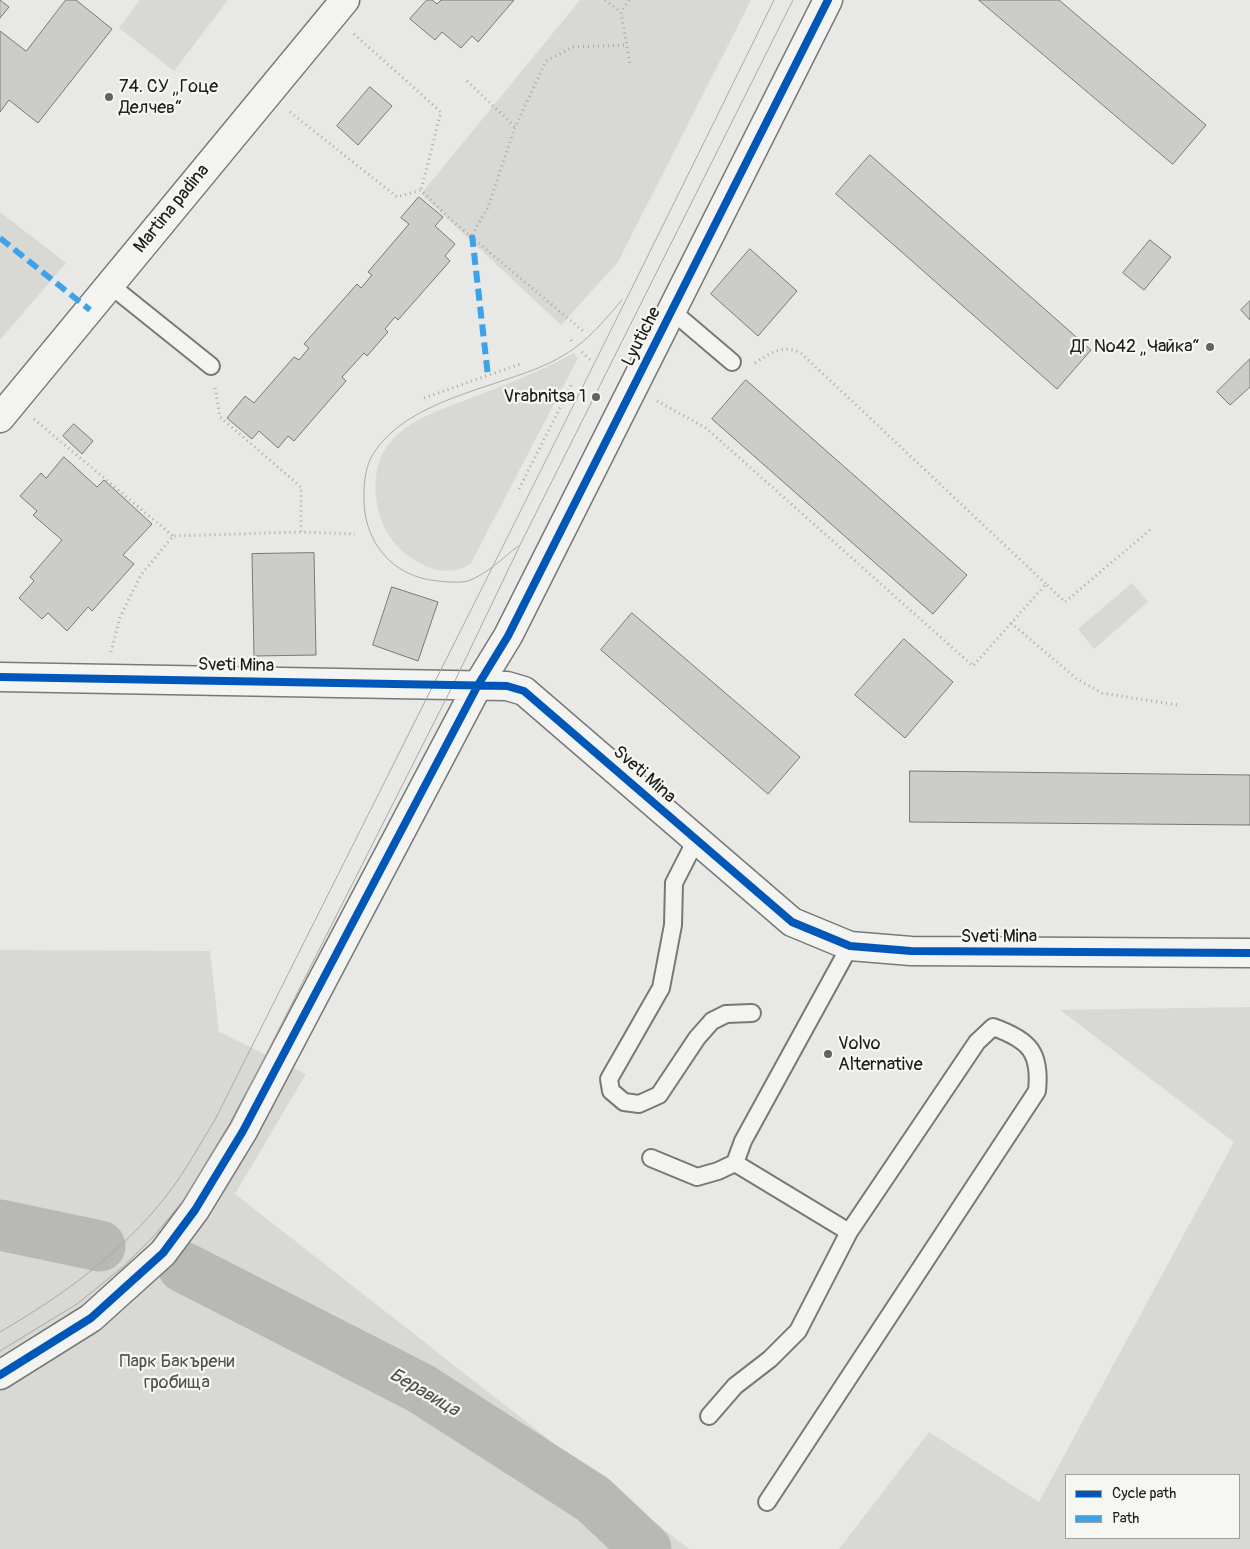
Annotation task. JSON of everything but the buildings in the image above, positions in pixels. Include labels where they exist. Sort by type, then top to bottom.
[{"type":"street","name":"Lyutiche","points":[[0,1375],[91,1318],[164,1254],[195,1210],[256,1107],[478,686],[508,636],[828,0]]},
{"type":"street","name":"Martina padina","points":[[7,410],[339,7]]},
{"type":"street","name":"Sveti Mina","points":[[0,677],[507,686],[524,691],[792,922],[850,946],[911,951],[1250,953]]},
{"type":"lane","points":[[110,285],[211,366]]},
{"type":"lane","points":[[672,311],[732,362]]},
{"type":"lane","points":[[696,840],[674,883],[673,925],[661,988],[610,1079],[611,1091],[624,1102],[639,1104],[659,1094],[697,1038],[712,1021],[726,1014],[752,1012]]},
{"type":"lane","points":[[651,1158],[697,1177],[718,1171],[735,1163],[743,1141],[850,946]]},
{"type":"lane","points":[[709,1416],[735,1386],[770,1359],[798,1331],[849,1232],[977,1042],[993,1027],[1006,1032],[1034,1052],[1040,1069],[1038,1091],[767,1502]]},
{"type":"lane","points":[[735,1163],[849,1232]]},
{"type":"path","points":[[604,0],[621,12]]},
{"type":"path","points":[[628,0],[621,12],[630,64]]},
{"type":"path","points":[[339,7],[440,112],[421,190]]},
{"type":"path","points":[[472,235],[488,207],[516,127],[546,61],[573,47],[627,45]]},
{"type":"path","points":[[467,81],[516,127]]},
{"type":"path","points":[[266,94],[397,197],[421,190]]},
{"type":"path","points":[[421,190],[449,218],[472,235],[583,331]]},
{"type":"path","points":[[732,362],[742,367],[747,366],[781,349],[791,348],[800,353],[1065,602],[1151,529]]},
{"type":"path","points":[[582,352],[590,360]]},
{"type":"path","points":[[424,398],[520,364]]},
{"type":"path","points":[[211,366],[220,417],[301,487],[301,532]]},
{"type":"path","points":[[519,489],[573,382]]},
{"type":"path","points":[[651,397],[706,428],[973,666],[1046,584]]},
{"type":"path","points":[[7,410],[173,536],[301,532],[355,534]]},
{"type":"path","points":[[105,679],[120,617],[141,575],[173,536]]},
{"type":"path","points":[[1011,623],[1077,679],[1102,693],[1178,705]]},
{"type":"green space","points":[[140,0],[228,0],[174,71],[119,28]]},
{"type":"green space","points":[[580,0],[751,0],[618,262],[561,325],[421,194]]},
{"type":"green space","points":[[0,212],[66,263],[0,340]]},
{"type":"green space","points":[[574,353],[578,358],[471,563],[461,569],[450,571],[438,570],[416,561],[406,554],[390,537],[379,514],[377,502],[376,475],[379,462],[391,441],[411,424],[423,418],[530,374]]},
{"type":"green space","points":[[1132,583],[1148,602],[1094,649],[1078,629]]},
{"type":"green space","name":"Парк Бакърени гробища","points":[[0,950],[210,951],[219,1032],[306,1074],[235,1194],[689,1549],[0,1549]]},
{"type":"green space","points":[[1250,1007],[1250,1549],[839,1549],[929,1432],[1039,1502],[1234,1142],[1060,1010]]},
{"type":"waterway","name":"Беравица","points":[[0,1225],[100,1246]]},
{"type":"waterway","name":"Беравица","points":[[183,1267],[420,1388],[593,1499],[646,1549]]},
{"type":"tram line","points":[[0,1332],[68,1288],[111,1255],[149,1216],[174,1186],[216,1118],[774,0]]},
{"type":"tram line","points":[[0,1351],[77,1304],[124,1266],[154,1236],[182,1202],[231,1124],[453,685],[521,543],[793,0]]},
{"type":"tram line","points":[[518,546],[488,570],[468,581],[438,581],[421,578],[406,572],[393,564],[383,553],[374,541],[368,526],[364,489],[369,463],[373,454],[388,436],[406,421],[451,399],[523,374],[558,359],[588,337],[622,300]]},
{"type":"marked path","points":[[472,235],[488,376]]},
{"type":"marked path","points":[[0,238],[90,310]]},
{"type":"cycle path","points":[[0,1375],[91,1318],[163,1253],[195,1210],[243,1131],[478,685],[508,636],[828,0]]},
{"type":"cycle path","points":[[0,677],[507,686],[524,691],[792,922],[850,946],[911,951],[1250,953]]},
{"type":"place","name":"74. СУ „Гоце Делчев“","points":[[109,97]]},
{"type":"place","name":"ДГ №42 „Чайка“","points":[[1210,347]]},
{"type":"place","name":"Vrabnitsa 1","points":[[596,397]]},
{"type":"place","name":"Volvo Alternative","points":[[828,1054]]}]
